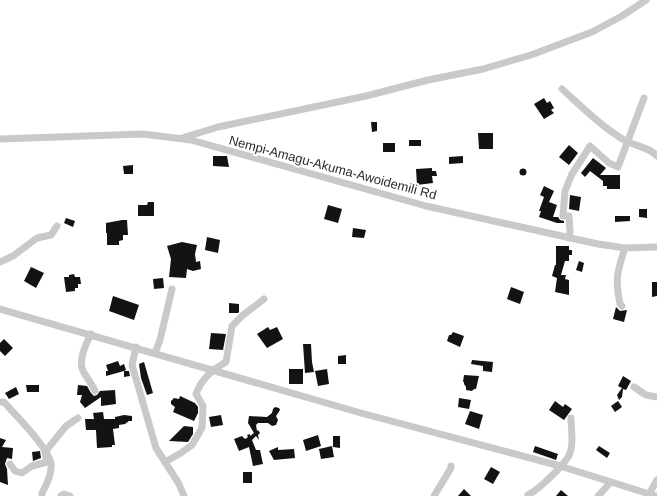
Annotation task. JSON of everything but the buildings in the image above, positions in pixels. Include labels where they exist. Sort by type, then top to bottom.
[{"type":"street","points":[[179,139],[218,127],[366,96],[428,80],[483,69],[530,55],[592,32],[622,16],[646,0]]},
{"type":"street","points":[[562,89],[596,121],[627,141],[653,152],[657,156]]},
{"type":"street","points":[[569,238],[569,216],[563,216],[565,192],[572,174],[590,146],[609,164],[618,167],[644,98]]},
{"type":"street","name":"Nempi-Amagu-Akuma-Awoidemili Rd","points":[[0,138],[143,134],[191,140],[426,206],[569,238],[625,248],[657,246]]},
{"type":"street","points":[[0,262],[13,256],[37,238],[52,236],[57,226]]},
{"type":"street","points":[[622,306],[620,304],[618,292],[617,274],[625,248]]},
{"type":"street","points":[[155,353],[160,340],[172,289]]},
{"type":"street","points":[[165,462],[192,445],[202,428],[203,406],[196,394],[199,386],[212,369],[226,362],[232,326],[243,315],[264,299]]},
{"type":"street","points":[[0,309],[361,413],[560,466],[652,495],[657,480]]},
{"type":"street","points":[[91,334],[82,352],[82,370],[96,391]]},
{"type":"street","points":[[136,348],[132,365],[156,448],[179,484],[184,496]]},
{"type":"street","points":[[634,387],[646,395],[657,397]]},
{"type":"street","points":[[1,402],[4,402],[42,445],[51,464],[48,484],[42,493],[42,496]]},
{"type":"street","points":[[45,452],[66,426],[78,418]]},
{"type":"street","points":[[528,495],[540,487],[570,453],[571,418]]},
{"type":"street","points":[[10,464],[15,471],[22,473],[32,466],[47,462],[45,452]]},
{"type":"street","points":[[434,496],[451,466]]},
{"type":"street","points":[[598,496],[610,483]]},
{"type":"street","points":[[61,496],[64,494],[70,496]]}]
